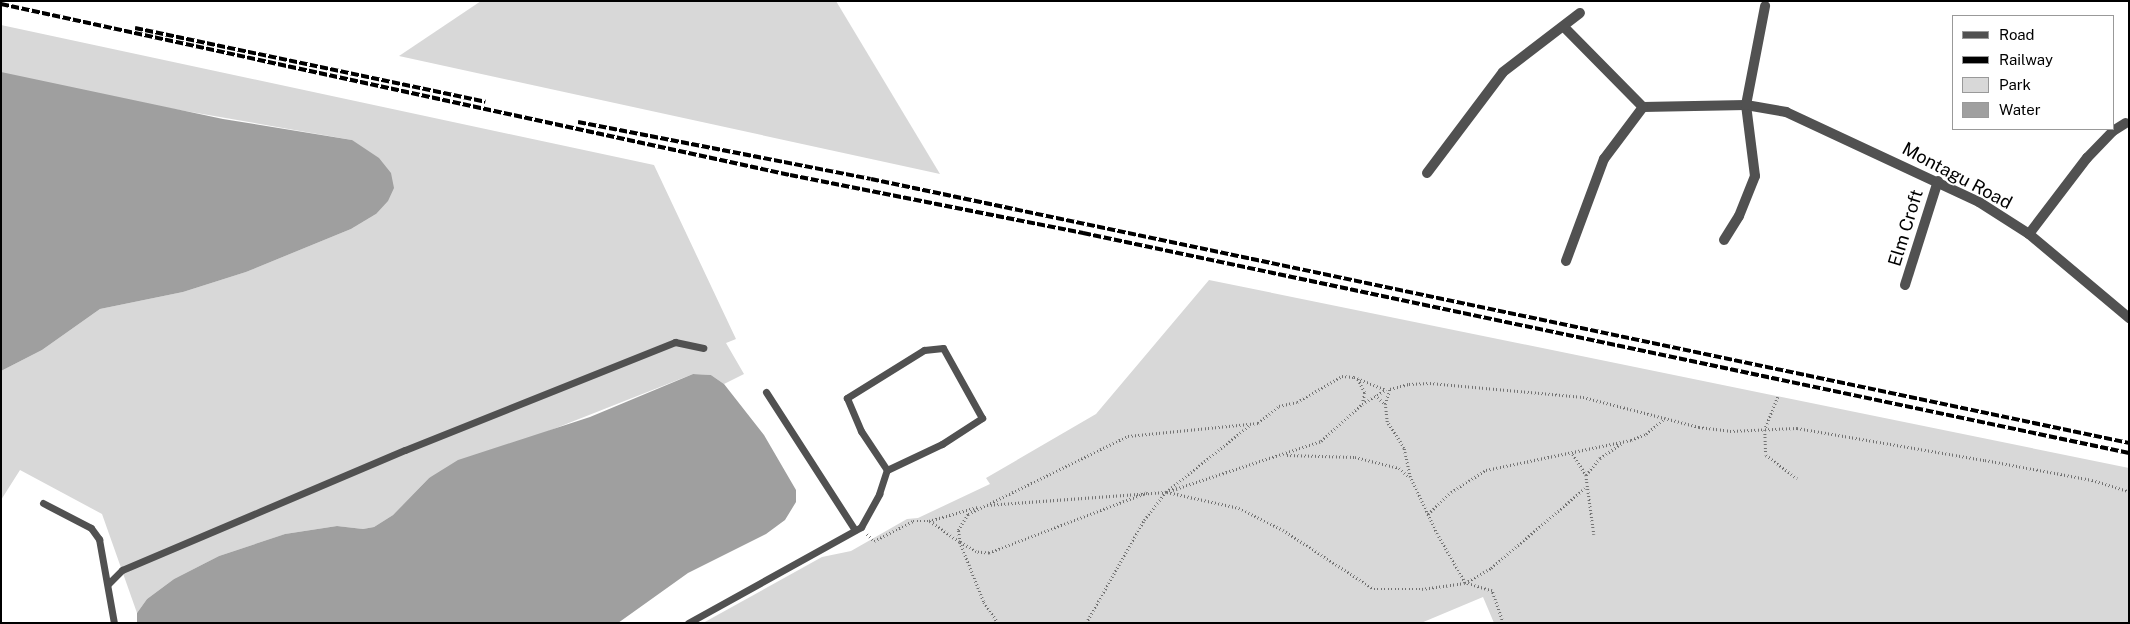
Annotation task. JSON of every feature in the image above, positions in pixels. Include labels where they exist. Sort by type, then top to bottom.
[{"type":"street","points":[[1724,240],[1739,216],[1755,176],[1746,105],[1765,6]]},
{"type":"street","points":[[1427,173],[1503,72],[1580,13]]},
{"type":"street","points":[[1564,27],[1643,107],[1604,159],[1566,261]]},
{"type":"street","name":"Montagu Road","points":[[1643,107],[1746,105],[1786,112],[1938,181],[2029,234],[2129,318]]},
{"type":"street","points":[[2115,130],[2126,123]]},
{"type":"street","points":[[2029,234],[2087,158],[2115,130]]},
{"type":"street","name":"Elm Croft","points":[[1905,285],[1938,181]]},
{"type":"lane","points":[[108,584],[122,570],[675,342],[703,348]]},
{"type":"lane","points":[[688,623],[858,529],[879,494],[887,470],[942,444],[982,418],[943,348],[924,350],[846,398],[862,431],[887,470]]},
{"type":"lane","points":[[766,392],[858,529]]},
{"type":"lane","points":[[43,503],[91,528],[99,538],[114,623]]},
{"type":"path","points":[[1086,623],[1144,520],[1166,492],[1250,425],[1266,418],[1279,406],[1297,402],[1342,376],[1357,378],[1389,390]]},
{"type":"path","points":[[1357,378],[1365,394],[1362,404]]},
{"type":"path","points":[[1166,492],[1212,475],[1285,455],[1321,441],[1374,395],[1409,384],[1430,383],[1583,397],[1699,428],[1730,431],[1798,428],[1985,460],[2129,491]]},
{"type":"path","points":[[1389,390],[1385,404],[1387,422],[1404,448],[1410,478],[1465,583],[1492,591],[1503,623]]},
{"type":"path","points":[[1374,395],[1385,404]]},
{"type":"path","points":[[1778,398],[1765,430],[1766,455],[1797,478]]},
{"type":"path","points":[[1428,514],[1451,492],[1486,470],[1573,454],[1624,442],[1646,434],[1666,418]]},
{"type":"path","points":[[858,529],[874,541],[913,521],[929,521],[982,505],[1128,436],[1250,425]]},
{"type":"path","points":[[1594,534],[1585,488],[1586,475],[1600,458],[1624,442]]},
{"type":"path","points":[[1573,454],[1586,475]]},
{"type":"path","points":[[1285,455],[1355,457],[1399,468],[1410,478]]},
{"type":"path","points":[[998,623],[984,602],[960,542],[958,530],[962,521],[982,505],[1166,492],[1239,508],[1317,550],[1374,589],[1422,589],[1465,583],[1490,568],[1585,488]]},
{"type":"path","points":[[929,521],[946,529],[960,542],[976,552],[989,553],[1147,493]]},
{"type":"green space","points":[[481,1],[836,1],[940,174],[399,56]]},
{"type":"green space","points":[[1,25],[654,165],[736,339],[726,343],[744,374],[724,384],[711,375],[693,374],[429,478],[393,515],[374,527],[363,529],[337,526],[285,534],[219,556],[174,579],[147,599],[137,613],[102,514],[20,470],[1,500],[1,371],[42,350],[100,309],[183,292],[246,272],[351,229],[376,214],[352,140],[133,102],[1,74]]},
{"type":"green space","points":[[1209,280],[2129,468],[2129,623],[1494,623],[1483,597],[1421,623],[703,623],[822,557],[851,551],[907,519],[918,518],[990,484],[986,478],[1096,414]]},
{"type":"water","points":[[1,72],[223,119],[352,140],[379,158],[391,173],[394,188],[388,201],[376,214],[351,229],[246,272],[183,292],[100,309],[42,350],[1,371]]},
{"type":"water","points":[[693,374],[711,375],[724,384],[764,435],[796,490],[796,502],[785,520],[766,534],[688,573],[618,623],[137,623],[137,613],[147,599],[174,579],[219,556],[285,534],[337,526],[363,529],[374,527],[393,515],[429,478],[458,460],[590,417]]},
{"type":"railway","points":[[1,4],[790,175],[1083,233],[2129,453]]},
{"type":"railway","points":[[135,28],[485,102]]},
{"type":"railway","points":[[578,122],[871,179],[2129,443]]}]
